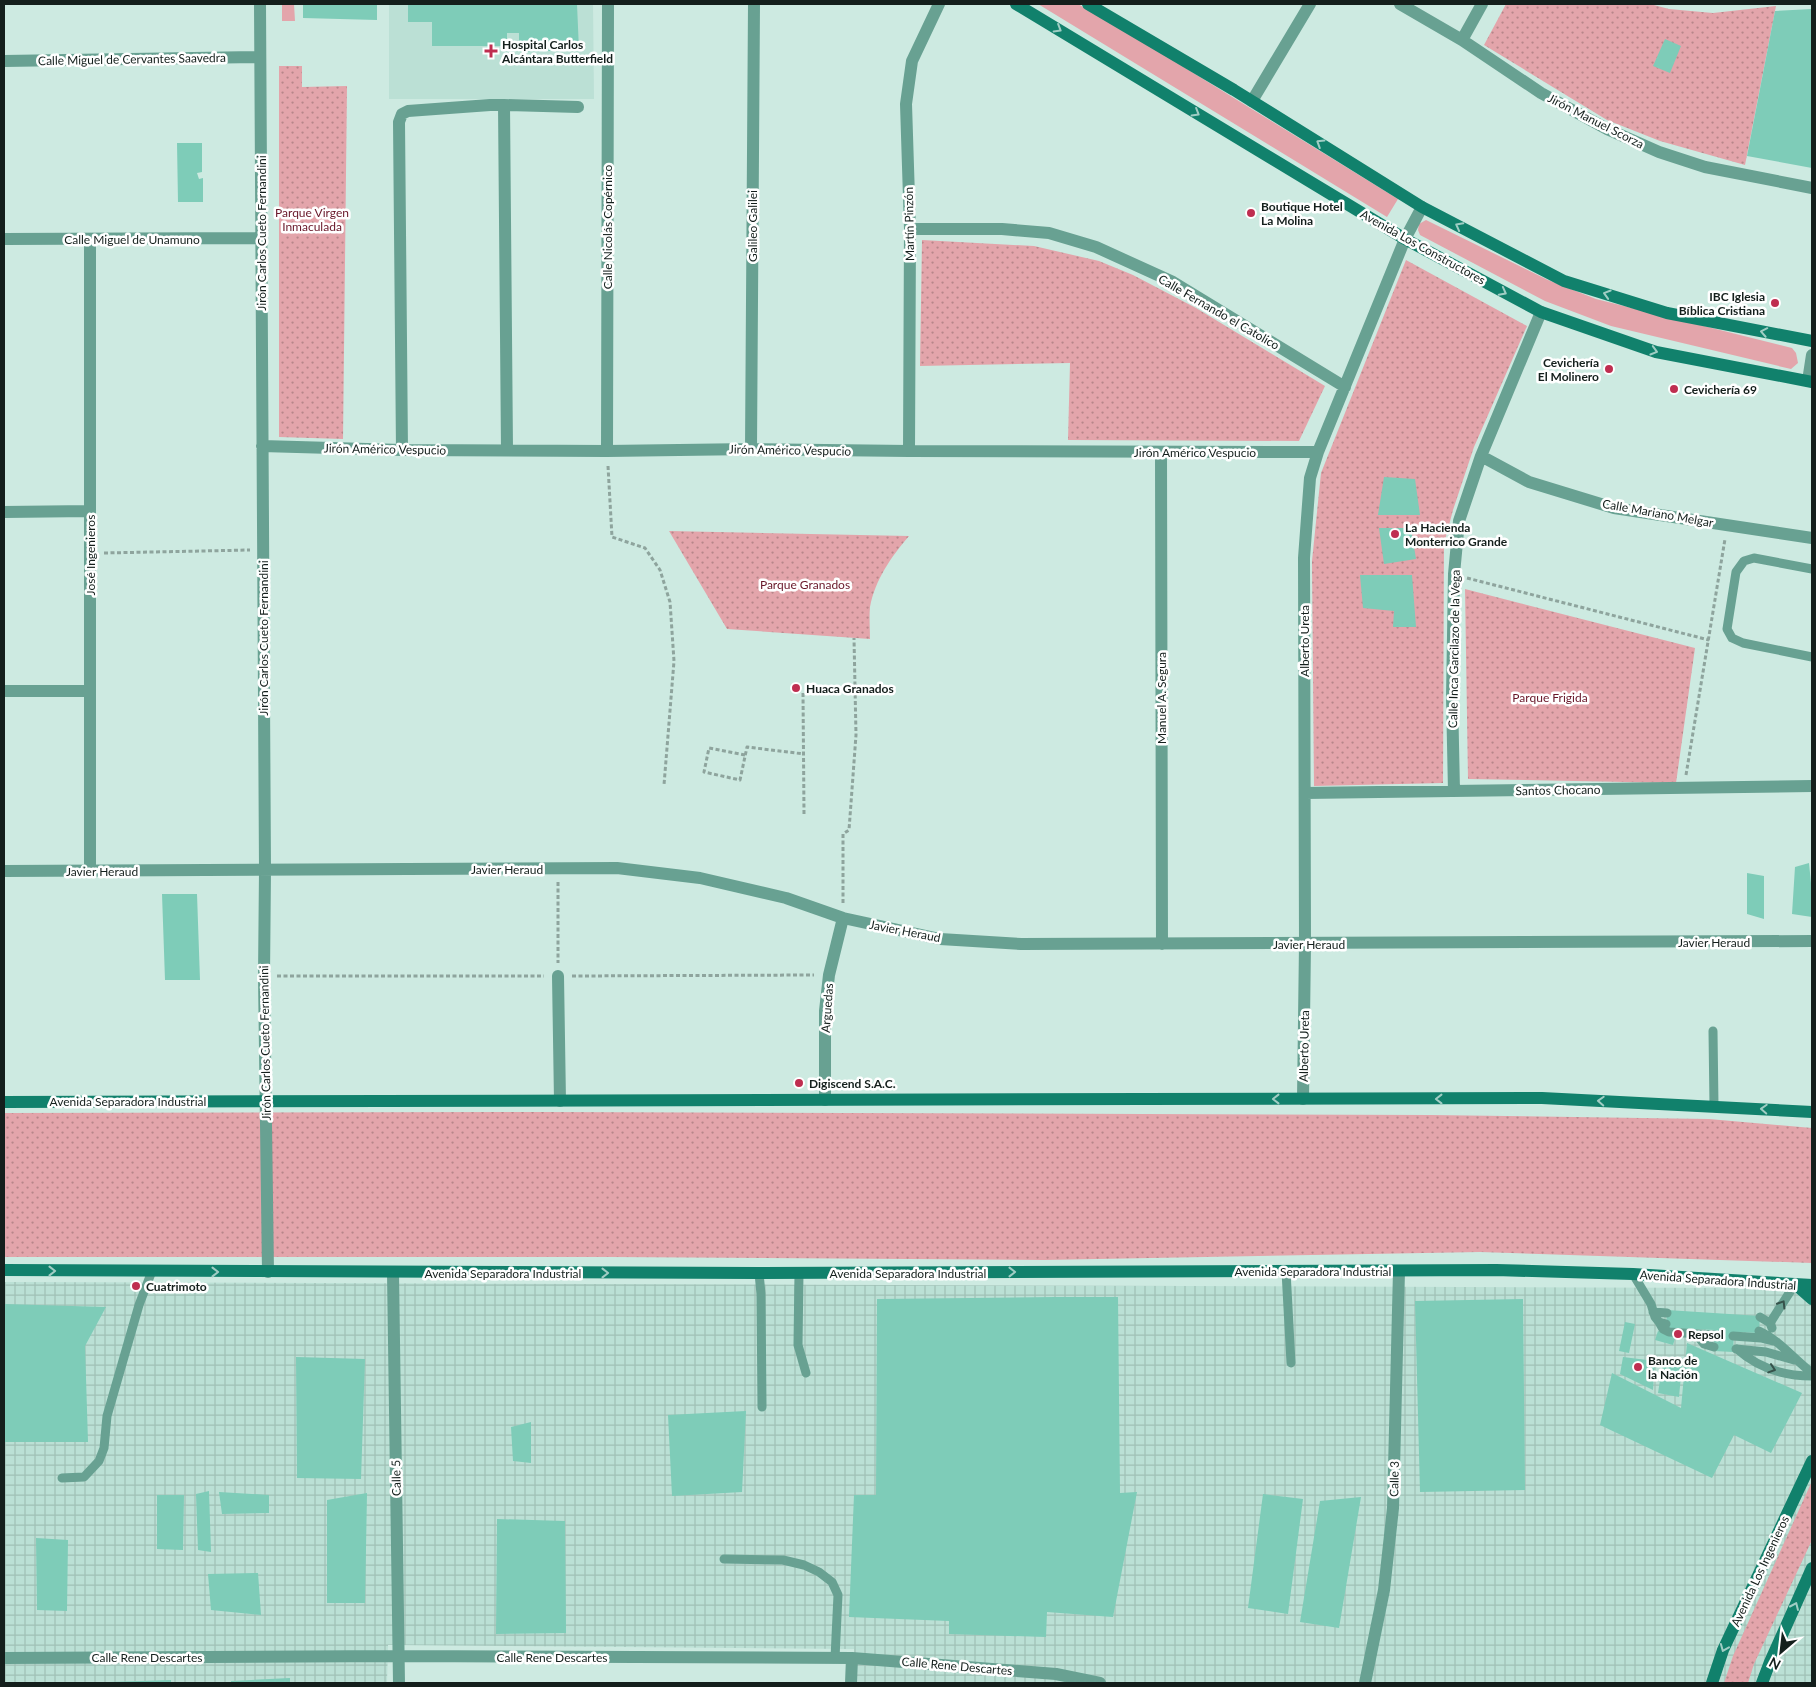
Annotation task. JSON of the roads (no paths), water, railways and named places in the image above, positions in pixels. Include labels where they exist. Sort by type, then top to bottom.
[{"type":"main road","name":"Avenida Los Constructores","points":[[1016,4],[1405,239],[1541,312],[1656,352],[1810,381]]},
{"type":"main road","points":[[1088,4],[1252,101],[1422,207],[1564,281],[1667,313],[1812,341]]},
{"type":"main road","name":"Avenida Separadora Industrial","points":[[4,1102],[1542,1098],[1812,1112]]},
{"type":"main road","name":"Avenida Separadora Industrial","points":[[4,1270],[393,1273],[1496,1270],[1633,1274],[1812,1286]]},
{"type":"main road","points":[[1795,1284],[1812,1299]]},
{"type":"main road","name":"Avenida Los Ingenieros","points":[[1712,1683],[1723,1650],[1812,1462]]},
{"type":"main road","points":[[1762,1683],[1812,1568]]},
{"type":"street","name":"Jirón Carlos Cueto Fernandini","points":[[260,4],[264,976],[268,1272]]},
{"type":"street","name":"Calle Nicolás Copérnico","points":[[607,451],[608,4]]},
{"type":"street","name":"Galileo Galilei","points":[[750,448],[754,4]]},
{"type":"street","name":"Martín Pinzón","points":[[909,451],[910,229],[906,104],[912,61],[939,4]]},
{"type":"street","points":[[1252,101],[1310,4]]},
{"type":"street","name":"Jirón Manuel Scorza","points":[[1400,4],[1462,40],[1541,93],[1607,130],[1659,152],[1705,167],[1812,188]]},
{"type":"street","points":[[1462,40],[1482,4]]},
{"type":"street","name":"Calle Miguel de Cervantes Saavedra","points":[[4,61],[260,57]]},
{"type":"street","points":[[402,450],[399,122],[402,114],[408,111],[490,104],[578,107]]},
{"type":"street","points":[[504,105],[507,450]]},
{"type":"street","name":"Alberto Ureta","points":[[1303,1099],[1305,944],[1304,558],[1310,478],[1318,452],[1405,239],[1422,207]]},
{"type":"street","name":"Calle Fernando el Catolico","points":[[910,229],[1002,229],[1049,233],[1096,247],[1173,282],[1345,388]]},
{"type":"street","name":"Calle Miguel de Unamuno","points":[[4,239],[261,238]]},
{"type":"street","name":"José Ingenieros","points":[[90,240],[90,871]]},
{"type":"street","name":"Calle Inca Garcilazo de la Vega","points":[[1454,791],[1452,697],[1454,574],[1459,521],[1481,456],[1541,312]]},
{"type":"street","points":[[1810,381],[1812,355]]},
{"type":"street","name":"Jirón Américo Vespucio","points":[[262,446],[402,450],[607,451],[750,448],[909,451],[1318,452]]},
{"type":"street","name":"Manuel A. Segura","points":[[1161,452],[1162,944]]},
{"type":"street","name":"Calle Mariano Melgar","points":[[1481,456],[1529,482],[1614,508],[1812,538]]},
{"type":"street","points":[[4,512],[90,511]]},
{"type":"street","points":[[4,691],[90,691]]},
{"type":"street","name":"Santos Chocano","points":[[1305,793],[1812,786]]},
{"type":"street","name":"Javier Heraud","points":[[4,871],[617,868],[700,878],[786,898],[843,918],[940,939],[1021,944],[1812,942]]},
{"type":"street","name":"Arguedas","points":[[825,1100],[825,1011],[829,975],[843,918]]},
{"type":"street","points":[[558,976],[560,1101]]},
{"type":"street","name":"Calle 3","points":[[1365,1683],[1384,1590],[1393,1508],[1399,1271]]},
{"type":"street","name":"Calle 5","points":[[393,1273],[399,1683]]},
{"type":"street","name":"Calle Rene Descartes","points":[[4,1658],[399,1656],[852,1658],[1056,1674],[1100,1683]]},
{"type":"street","points":[[851,1683],[852,1658]]},
{"type":"lane","points":[[1812,569],[1754,558],[1744,561],[1736,572],[1727,629],[1732,638],[1743,643],[1812,657]]},
{"type":"lane","points":[[1713,1032],[1714,1106]]},
{"type":"lane","points":[[1286,1271],[1291,1363]]},
{"type":"lane","points":[[62,1478],[84,1477],[99,1461],[104,1448],[107,1416],[139,1306],[152,1272]]},
{"type":"lane","points":[[759,1273],[761,1294],[762,1407]]},
{"type":"lane","points":[[799,1273],[798,1345],[806,1373]]},
{"type":"lane","points":[[1633,1274],[1651,1304],[1655,1317],[1662,1323],[1666,1331],[1714,1335]]},
{"type":"lane","points":[[1770,1323],[1795,1284]]},
{"type":"lane","points":[[1653,1312],[1667,1313]]},
{"type":"lane","points":[[1760,1317],[1770,1323],[1775,1340]]},
{"type":"lane","points":[[1759,1331],[1775,1340],[1812,1374]]},
{"type":"lane","points":[[1696,1334],[1704,1344],[1714,1347]]},
{"type":"lane","points":[[1734,1336],[1775,1340]]},
{"type":"lane","points":[[1797,1361],[1766,1352],[1735,1349],[1756,1364],[1790,1375],[1812,1374]]},
{"type":"lane","points":[[724,1560],[783,1560],[804,1565],[832,1582],[838,1595],[835,1658]]},
{"type":"place","name":"Hospital Carlos Alcántara Butterfield","points":[[491,51]]},
{"type":"place","name":"Boutique Hotel La Molina","points":[[1251,213]]},
{"type":"place","name":"IBC Iglesia Bíblica Cristiana","points":[[1775,303]]},
{"type":"place","name":"Cevichería El Molinero","points":[[1609,369]]},
{"type":"place","name":"Cevichería 69","points":[[1674,389]]},
{"type":"place","name":"La Hacienda Monterrico Grande","points":[[1395,534]]},
{"type":"place","name":"Huaca Granados","points":[[796,688]]},
{"type":"place","name":"Digiscend S.A.C.","points":[[799,1083]]},
{"type":"place","name":"Cuatrimoto","points":[[136,1286]]},
{"type":"place","name":"Repsol","points":[[1678,1334]]},
{"type":"place","name":"Banco de la Nación","points":[[1638,1367]]},
{"type":"park label","name":"Parque Virgen Inmaculada","points":[[312,219]]},
{"type":"park label","name":"Parque Granados","points":[[805,584]]},
{"type":"park label","name":"Parque Frigida","points":[[1550,697]]}]
